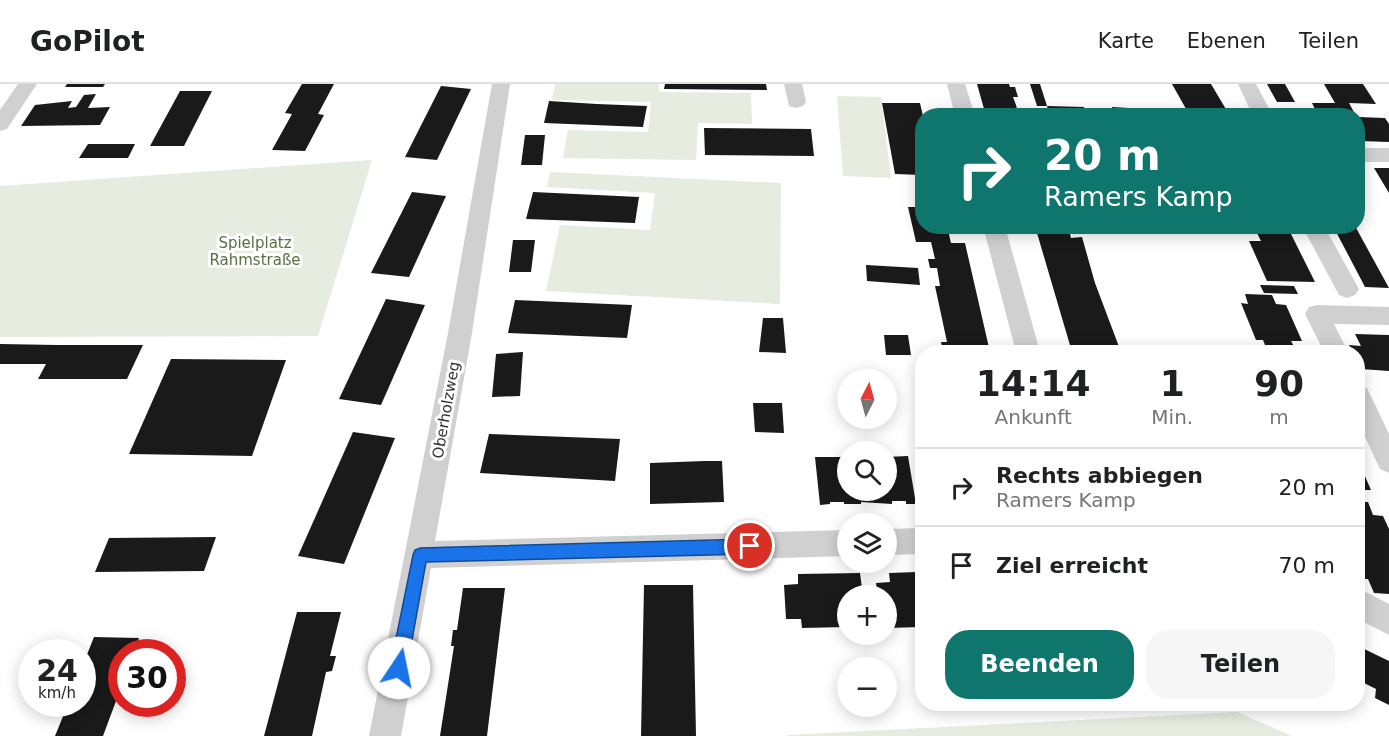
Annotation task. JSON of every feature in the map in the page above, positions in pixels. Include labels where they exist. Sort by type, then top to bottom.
[{"type":"street","points":[[0,123],[28,84]]},
{"type":"street","name":"Oberholzweg","points":[[386,736],[420,555],[501,84]]},
{"type":"street","points":[[956,84],[962,108]]},
{"type":"street","points":[[1246,84],[1259,108]]},
{"type":"street","points":[[1365,155],[1389,155]]},
{"type":"street","points":[[996,234],[1026,345]]},
{"type":"street","points":[[1317,234],[1347,289]]},
{"type":"street","points":[[1332,345],[1317,314],[1389,316]]},
{"type":"street","points":[[1365,411],[1389,461]]},
{"type":"street","points":[[897,542],[915,541]]},
{"type":"street","points":[[420,555],[837,543]]},
{"type":"street","points":[[1365,607],[1389,620]]},
{"type":"green space","points":[[555,84],[659,84],[659,92],[751,93],[752,124],[698,123],[696,160],[563,158],[568,130],[648,132],[651,102],[552,100]]},
{"type":"green space","points":[[837,96],[881,97],[891,178],[843,176]]},
{"type":"green space","name":"Spielplatz Rahmstraße","points":[[372,160],[318,336],[0,337],[0,186]]},
{"type":"green space","points":[[550,172],[781,183],[780,304],[546,291],[560,225],[650,230],[655,193],[547,187]]},
{"type":"green space","points":[[1237,712],[1292,736],[787,736],[787,735]]},
{"type":"building","points":[[67,84],[105,84],[103,87],[65,87]]},
{"type":"building","points":[[302,84],[334,84],[318,114],[324,115],[305,151],[272,150],[292,114],[285,113]]},
{"type":"building","points":[[665,84],[766,84],[767,90],[664,89]]},
{"type":"building","points":[[977,84],[1009,84],[1010,87],[1015,87],[1018,97],[1013,97],[1017,108],[984,108]]},
{"type":"building","points":[[1030,84],[1040,84],[1047,106],[1037,106]]},
{"type":"building","points":[[1172,84],[1211,84],[1225,108],[1186,108]]},
{"type":"building","points":[[1267,84],[1285,84],[1295,102],[1277,102]]},
{"type":"building","points":[[1324,84],[1363,84],[1376,104],[1349,103],[1352,108],[1314,108],[1312,103],[1335,103]]},
{"type":"building","points":[[441,86],[471,89],[437,160],[405,157]]},
{"type":"building","points":[[180,91],[212,91],[184,146],[150,146]]},
{"type":"building","points":[[96,94],[88,108],[110,107],[100,125],[21,126],[35,105],[72,101],[68,108],[76,107],[84,95]]},
{"type":"building","points":[[549,101],[647,106],[643,127],[544,123]]},
{"type":"building","points":[[882,103],[920,103],[921,108],[915,108],[915,175],[895,174]]},
{"type":"building","points":[[1047,106],[1084,108],[1048,108]]},
{"type":"building","points":[[1365,117],[1385,118],[1389,124],[1389,142],[1365,141]]},
{"type":"building","points":[[704,128],[811,129],[814,156],[705,155]]},
{"type":"building","points":[[525,135],[545,135],[542,165],[521,165]]},
{"type":"building","points":[[88,144],[135,144],[128,158],[79,158]]},
{"type":"building","points":[[1374,168],[1389,168],[1389,193]]},
{"type":"building","points":[[412,192],[446,196],[409,277],[371,273]]},
{"type":"building","points":[[533,192],[639,197],[635,223],[526,219]]},
{"type":"building","points":[[908,207],[915,207],[915,234],[949,234],[951,243],[965,243],[988,345],[942,345],[941,342],[947,342],[935,286],[940,286],[937,268],[930,268],[928,259],[935,259],[931,242],[916,242]]},
{"type":"building","points":[[1037,234],[1070,234],[1071,238],[1082,237],[1095,283],[1118,345],[1070,345]]},
{"type":"building","points":[[1258,234],[1291,234],[1315,282],[1267,281],[1249,241],[1261,241]]},
{"type":"building","points":[[1337,234],[1359,234],[1389,288],[1365,287]]},
{"type":"building","points":[[513,240],[535,240],[531,272],[509,272]]},
{"type":"building","points":[[866,265],[918,268],[920,285],[867,281]]},
{"type":"building","points":[[1260,285],[1294,286],[1298,294],[1264,293]]},
{"type":"building","points":[[1245,294],[1272,295],[1276,304],[1286,305],[1302,341],[1291,341],[1293,345],[1265,345],[1263,340],[1256,340],[1241,303],[1248,304]]},
{"type":"building","points":[[386,299],[425,305],[381,405],[339,399]]},
{"type":"building","points":[[515,300],[632,305],[627,338],[508,333]]},
{"type":"building","points":[[763,318],[783,318],[786,353],[759,352]]},
{"type":"building","points":[[1355,334],[1389,335],[1389,371],[1365,369],[1365,345],[1360,345]]},
{"type":"building","points":[[884,335],[908,335],[911,355],[886,355]]},
{"type":"building","points":[[0,344],[143,345],[127,379],[38,379],[46,364],[0,364]]},
{"type":"building","points":[[523,352],[520,396],[492,397],[496,354]]},
{"type":"building","points":[[171,359],[286,360],[252,456],[129,454]]},
{"type":"building","points":[[753,403],[782,403],[784,433],[755,432]]},
{"type":"building","points":[[353,432],[395,438],[344,564],[298,556]]},
{"type":"building","points":[[489,434],[620,439],[615,481],[480,473]]},
{"type":"building","points":[[897,456],[908,456],[915,504],[906,504],[906,501],[897,501]]},
{"type":"building","points":[[815,457],[837,457],[837,501],[892,501],[892,504],[830,502],[830,504],[820,505]]},
{"type":"building","points":[[722,461],[724,502],[650,504],[650,463]]},
{"type":"building","points":[[1365,476],[1371,490],[1365,490]]},
{"type":"building","points":[[1365,502],[1368,502],[1373,515],[1383,516],[1389,529],[1389,594],[1374,593],[1368,579],[1365,579]]},
{"type":"building","points":[[216,537],[204,571],[95,572],[109,538]]},
{"type":"building","points":[[915,572],[915,627],[897,628],[897,585],[876,585],[876,583],[890,582],[889,573]]},
{"type":"building","points":[[860,573],[862,585],[837,585],[837,627],[802,628],[801,619],[786,619],[784,585],[798,584],[798,574]]},
{"type":"building","points":[[644,585],[693,585],[696,736],[641,736]]},
{"type":"building","points":[[463,588],[505,588],[487,736],[440,736],[454,646],[451,646],[453,630],[457,630]]},
{"type":"building","points":[[297,612],[341,612],[330,656],[336,656],[332,671],[326,672],[312,736],[264,736]]},
{"type":"building","points":[[94,637],[139,638],[108,639],[108,717],[110,717],[103,736],[55,736],[63,717],[96,717],[96,639],[93,639]]},
{"type":"building","points":[[1365,649],[1389,661],[1389,705],[1375,698],[1376,689],[1365,684]]},
{"type":"route","points":[[399,668],[420,555],[750,546]]}]
